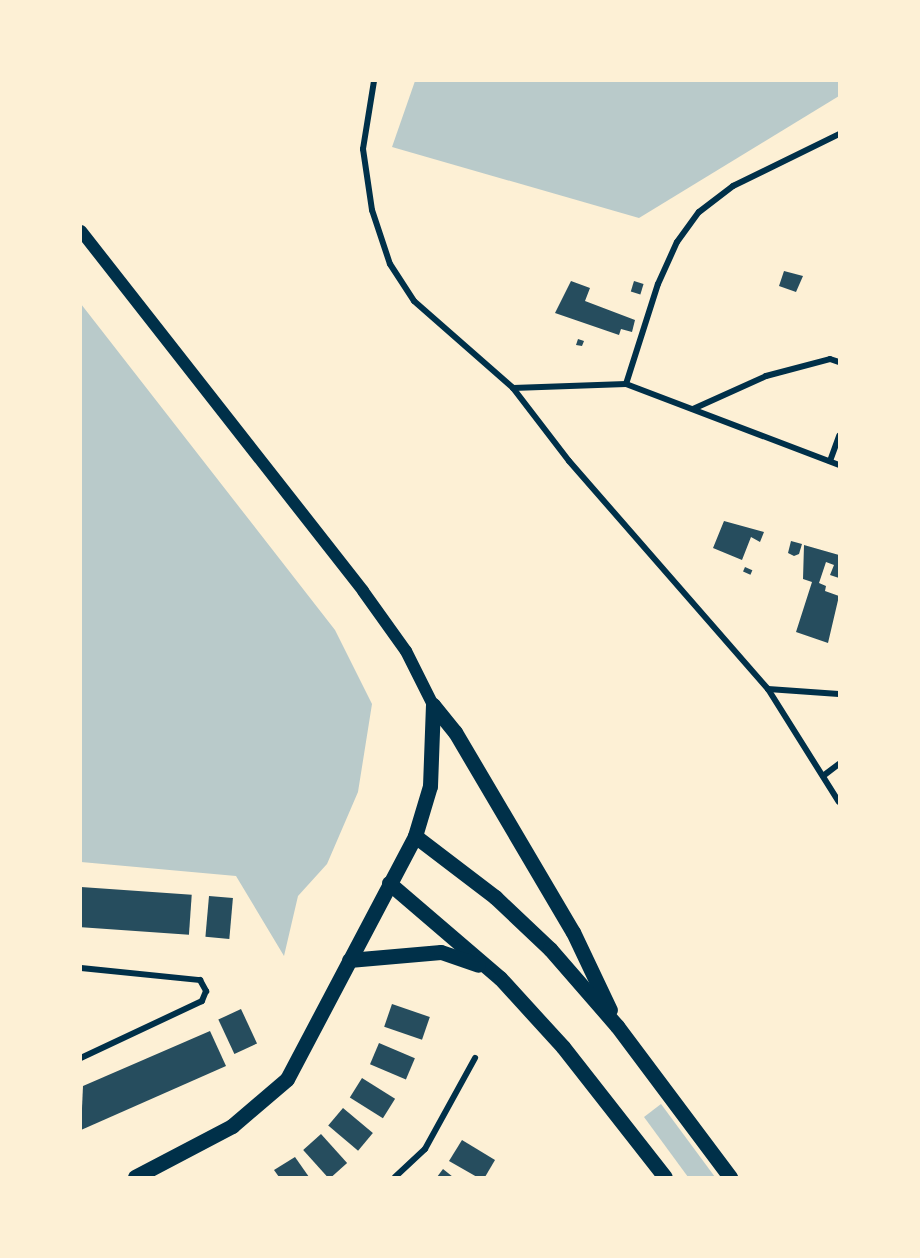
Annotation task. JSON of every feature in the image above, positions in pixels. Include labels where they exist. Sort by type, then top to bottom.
[{"type":"main road","points":[[81,231],[363,591],[406,651],[433,705],[455,732],[573,932],[617,1026]]},
{"type":"main road","points":[[135,1177],[232,1125],[287,1079],[415,836],[430,786],[433,705]]},
{"type":"main road","points":[[415,836],[495,897],[550,949],[617,1026],[730,1177]]},
{"type":"main road","points":[[389,883],[500,978],[563,1047],[665,1177]]},
{"type":"main road","points":[[349,960],[441,951],[465,957],[500,978]]},
{"type":"street","points":[[374,81],[363,149],[372,210],[390,264],[429,316],[513,388],[569,461],[768,689],[839,802]]},
{"type":"street","points":[[626,384],[658,284],[677,242],[699,212],[733,186],[839,134]]},
{"type":"street","points":[[693,409],[766,376],[830,358],[839,362]]},
{"type":"street","points":[[513,388],[626,384],[839,465]]},
{"type":"street","points":[[830,462],[839,436]]},
{"type":"street","points":[[768,689],[839,694]]},
{"type":"street","points":[[823,776],[839,764]]},
{"type":"street","points":[[81,968],[200,980],[206,991],[202,1001],[81,1058]]},
{"type":"street","points":[[394,1177],[425,1149],[475,1058]]},
{"type":"shaded area","points":[[415,81],[839,81],[839,96],[639,218],[392,147]]},
{"type":"shaded area","points":[[81,304],[335,630],[372,704],[358,792],[327,864],[298,896],[284,956],[236,876],[81,862]]},
{"type":"shaded area","points":[[661,1104],[715,1177],[688,1177],[644,1117]]},
{"type":"building","points":[[784,271],[803,276],[796,292],[779,286]]},
{"type":"building","points":[[571,281],[590,288],[585,301],[635,320],[632,332],[621,329],[619,335],[555,313]]},
{"type":"building","points":[[634,281],[644,284],[640,294],[631,292]]},
{"type":"building","points":[[578,339],[584,341],[582,346],[576,345]]},
{"type":"building","points":[[724,521],[764,532],[760,542],[751,537],[742,560],[713,548]]},
{"type":"building","points":[[791,541],[802,544],[799,554],[794,556],[788,553]]},
{"type":"building","points":[[804,545],[839,555],[839,578],[830,575],[834,565],[826,562],[819,583],[826,586],[825,591],[839,596],[828,643],[796,632],[812,582],[803,579]]},
{"type":"building","points":[[745,567],[752,570],[750,575],[743,572]]},
{"type":"building","points":[[81,887],[192,895],[189,935],[81,927]]},
{"type":"building","points":[[209,896],[233,898],[229,939],[205,937]]},
{"type":"building","points":[[392,1004],[430,1017],[422,1040],[384,1027]]},
{"type":"building","points":[[241,1009],[257,1043],[234,1054],[218,1020]]},
{"type":"building","points":[[210,1031],[226,1066],[81,1130],[83,1086]]},
{"type":"building","points":[[379,1043],[415,1058],[406,1079],[370,1064]]},
{"type":"building","points":[[362,1078],[395,1099],[383,1118],[350,1098]]},
{"type":"building","points":[[343,1108],[373,1133],[358,1151],[328,1126]]},
{"type":"building","points":[[321,1134],[347,1163],[332,1177],[327,1177],[303,1150]]},
{"type":"building","points":[[462,1140],[495,1160],[485,1177],[477,1177],[449,1161]]},
{"type":"building","points":[[295,1157],[309,1177],[279,1177],[274,1170]]},
{"type":"building","points":[[443,1169],[453,1177],[437,1177]]}]
